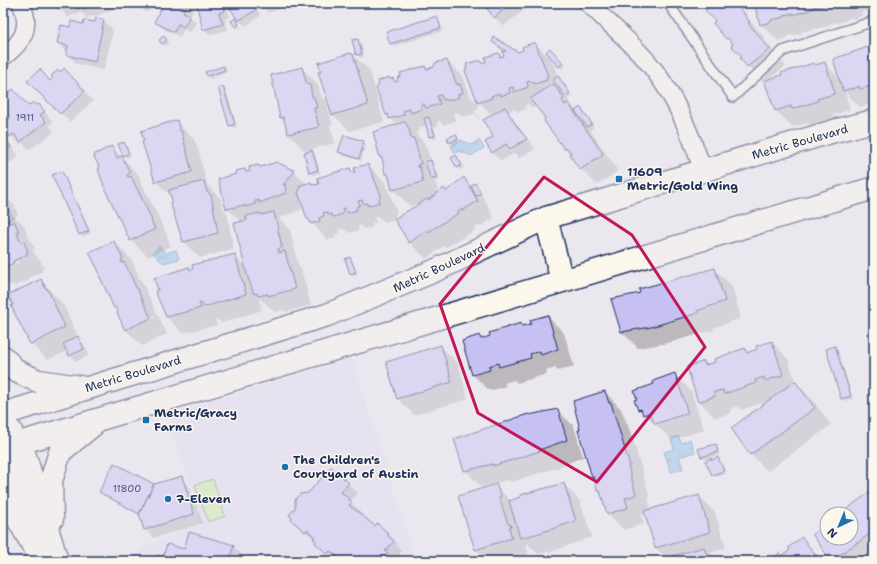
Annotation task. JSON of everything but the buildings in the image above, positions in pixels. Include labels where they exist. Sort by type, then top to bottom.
[{"type":"main road","name":"Metric Boulevard","points":[[4,411],[86,388],[334,313],[434,271],[546,218],[834,131],[874,121]]},
{"type":"main road","points":[[9,446],[874,188]]},
{"type":"main road","points":[[546,218],[562,281]]},
{"type":"main road","points":[[3,357],[16,371],[38,381],[86,388]]},
{"type":"main road","points":[[4,411],[10,461],[48,558]]},
{"type":"main road","points":[[48,558],[51,481],[60,452],[102,418]]},
{"type":"main road","points":[[3,496],[48,558]]},
{"type":"street","points":[[3,57],[16,47],[23,37],[27,25],[26,13],[21,3]]},
{"type":"street","points":[[588,3],[635,47],[652,67],[672,95],[684,119],[704,170]]},
{"type":"lane","points":[[668,3],[733,97],[783,51],[874,21]]},
{"type":"highlighted area","points":[[544,177],[632,235],[705,347],[597,482],[478,413],[440,304]]},
{"type":"shaded area","name":"The Children's Courtyard of Austin","points":[[352,358],[416,561],[117,561],[133,554],[145,545],[198,524],[199,508],[169,425],[178,411]]},
{"type":"green space","points":[[213,479],[225,516],[208,522],[195,485]]},
{"type":"water","points":[[461,140],[471,145],[479,140],[484,148],[471,156],[460,151],[455,153],[451,146]]},
{"type":"water","points":[[159,246],[166,253],[176,250],[179,259],[163,263],[153,253]]},
{"type":"water","points":[[678,436],[682,443],[690,439],[695,452],[679,457],[683,469],[671,472],[664,452],[674,449],[671,439]]},
{"type":"place","name":"11609 Metric/Gold Wing","points":[[619,179]]},
{"type":"place","name":"Metric/Gracy Farms","points":[[146,420]]},
{"type":"place","name":"The Children's Courtyard of Austin","points":[[285,467]]},
{"type":"place","name":"7-Eleven","points":[[168,499]]}]
